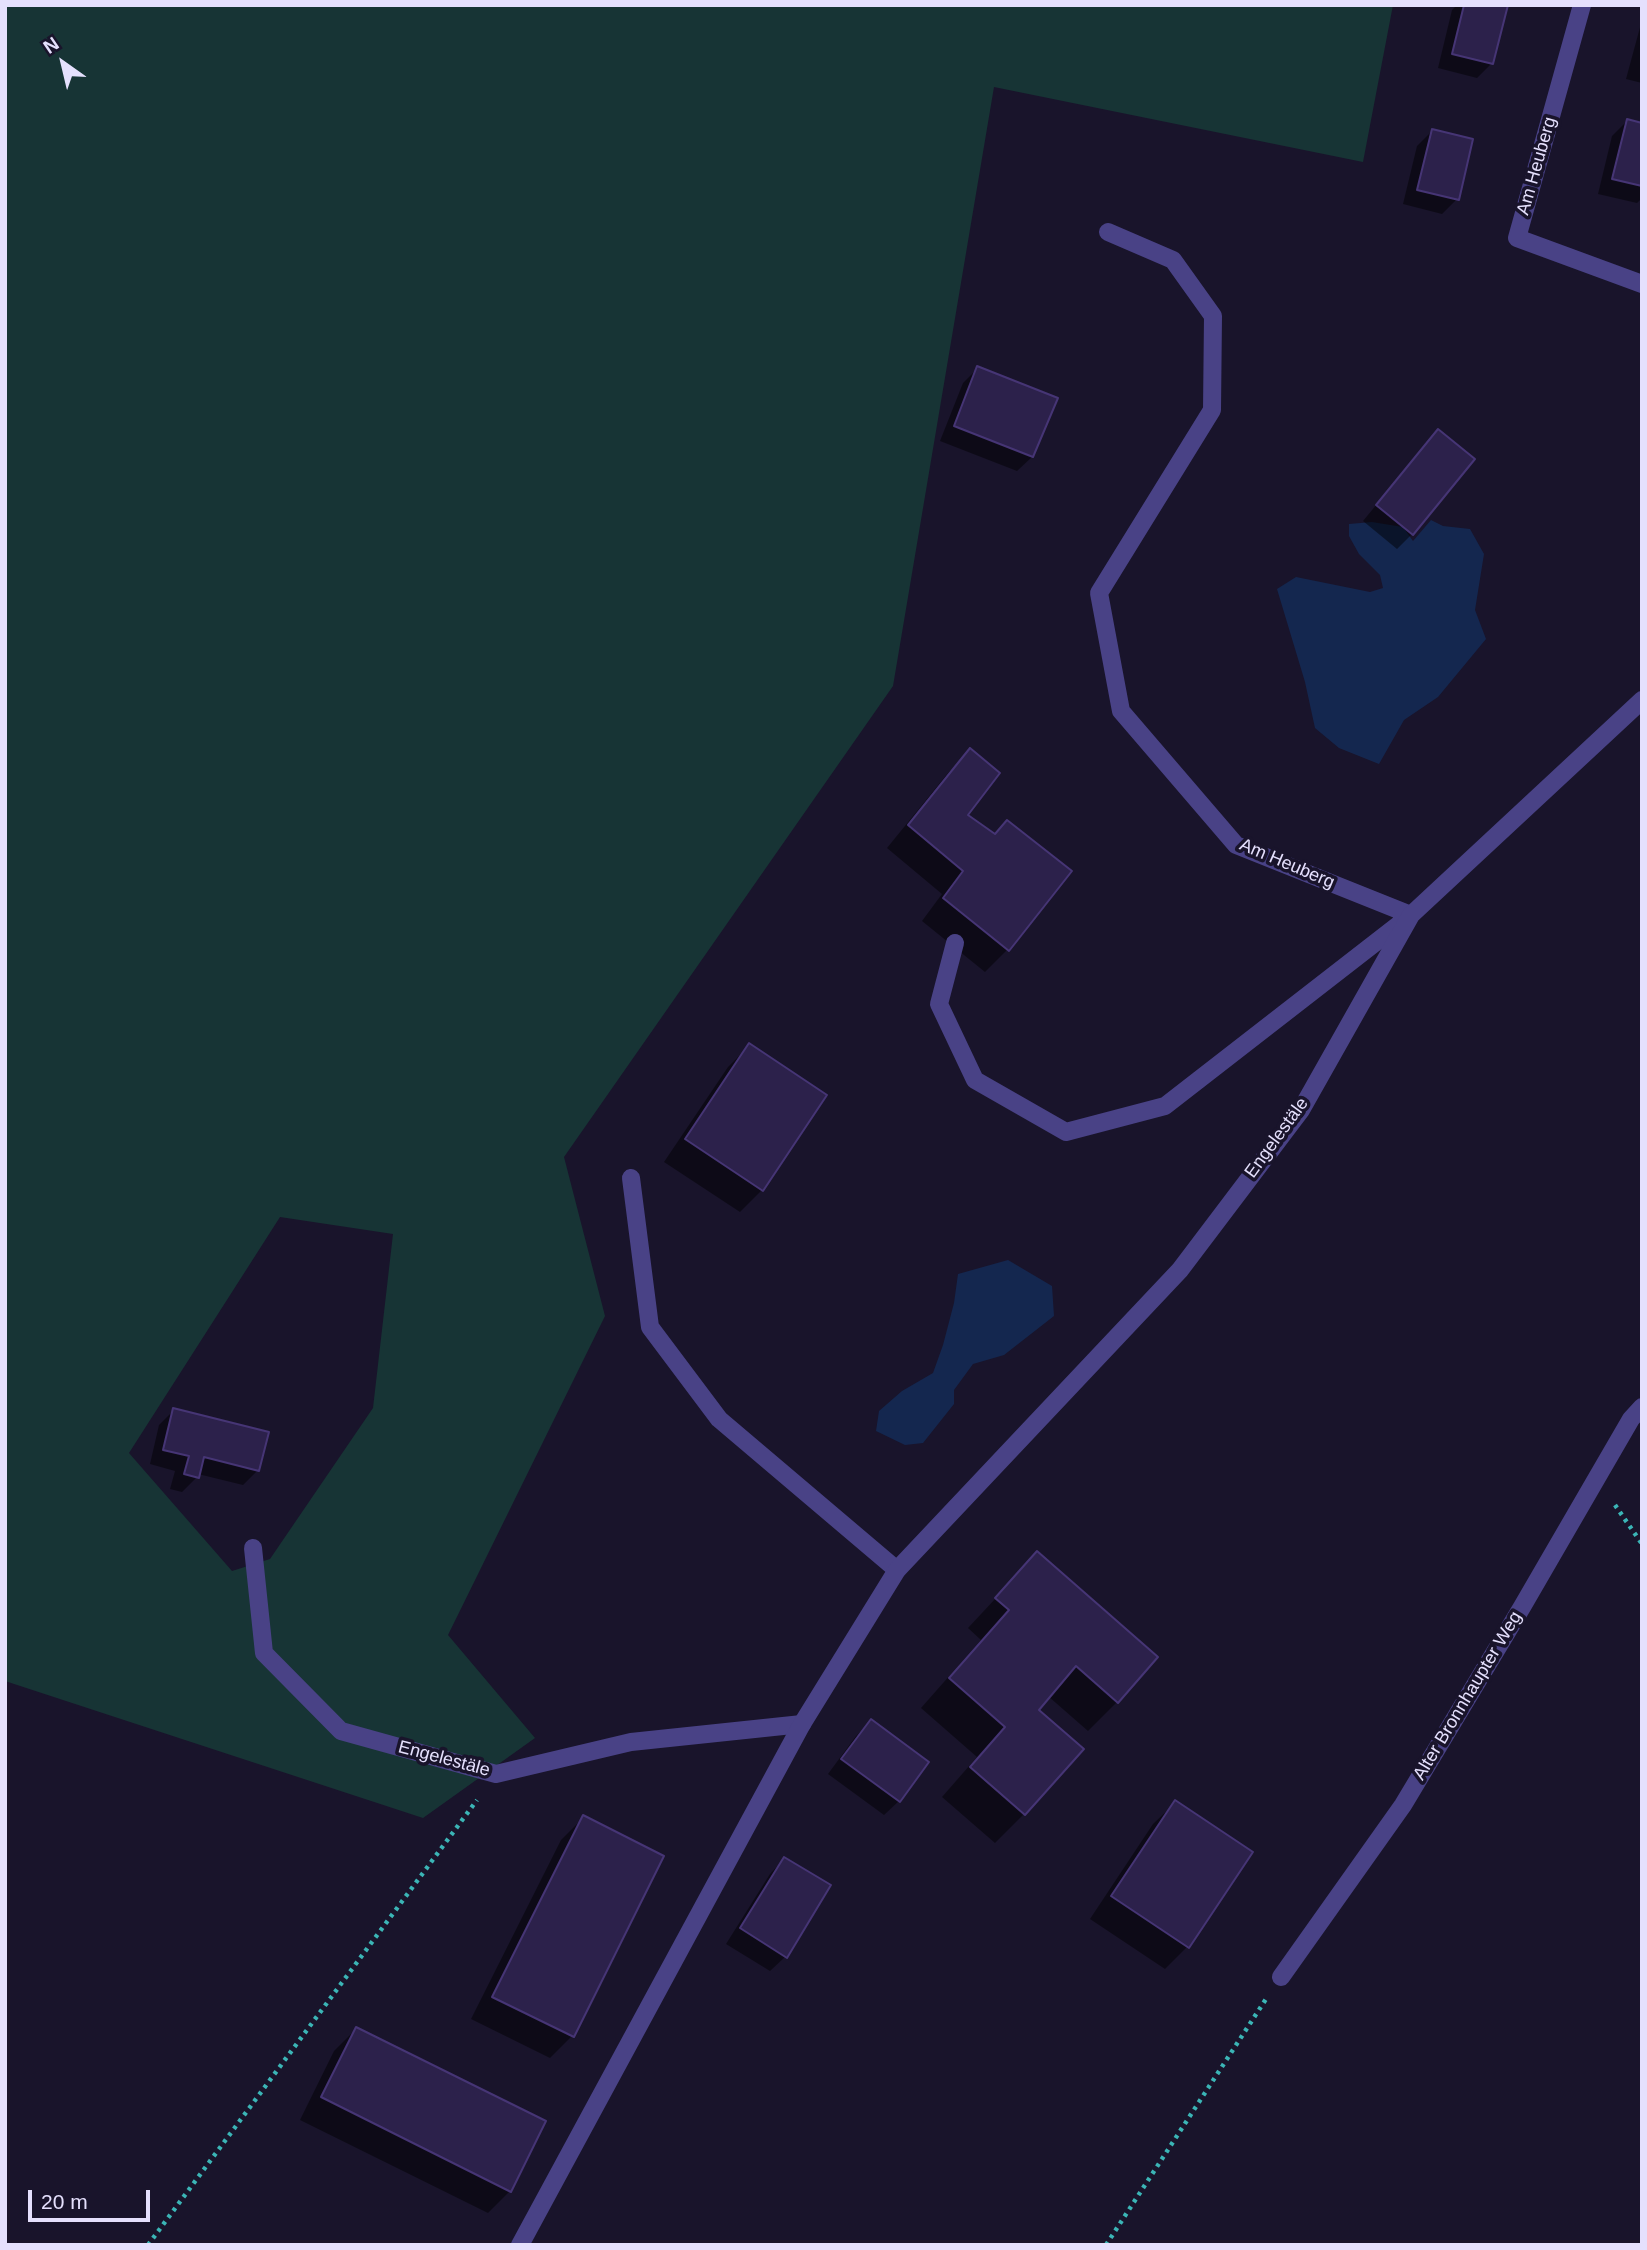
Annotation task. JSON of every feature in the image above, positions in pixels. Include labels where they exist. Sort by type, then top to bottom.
[{"type":"street","name":"Am Heuberg","points":[[1582,5],[1517,238],[1642,284]]},
{"type":"street","name":"Am Heuberg","points":[[1108,232],[1174,260],[1213,316],[1212,410],[1099,593],[1121,711],[1236,845],[1411,915]]},
{"type":"street","name":"Engelestäle","points":[[520,2245],[802,1724],[897,1570],[1180,1270],[1301,1110],[1411,915],[1642,700]]},
{"type":"street","points":[[955,943],[939,1004],[975,1080],[1066,1132],[1165,1106],[1411,915]]},
{"type":"street","points":[[631,1178],[650,1327],[719,1419],[897,1570]]},
{"type":"street","name":"Alter Bronnhaupter Weg","points":[[1281,1977],[1403,1805],[1631,1419],[1642,1407]]},
{"type":"street","name":"Engelestäle","points":[[253,1548],[264,1653],[341,1731],[496,1774],[631,1742],[802,1724]]},
{"type":"path","points":[[1597,1478],[1642,1544]]},
{"type":"path","points":[[148,2245],[496,1774]]},
{"type":"path","points":[[1106,2245],[1281,1977]]},
{"type":"green space","points":[[5,5],[1393,5],[1363,162],[994,87],[893,686],[564,1157],[605,1316],[448,1635],[535,1738],[423,1818],[5,1681]],"holes":[[[280,1217],[393,1234],[373,1408],[270,1559],[232,1571],[129,1453]]]},
{"type":"water","points":[[1431,520],[1443,526],[1470,529],[1484,554],[1475,610],[1486,639],[1438,697],[1404,720],[1379,764],[1339,748],[1315,728],[1305,682],[1277,589],[1296,577],[1370,592],[1383,588],[1380,575],[1359,554],[1349,536],[1349,524],[1372,522],[1403,527],[1413,541]]},
{"type":"water","points":[[1008,1260],[1052,1286],[1054,1316],[1004,1355],[973,1364],[954,1390],[954,1404],[923,1443],[905,1445],[876,1431],[879,1411],[902,1391],[933,1373],[954,1303],[958,1274]]},
{"type":"building","points":[[1464,5],[1508,5],[1493,64],[1452,54]]},
{"type":"building","points":[[1627,119],[1642,123],[1642,186],[1612,179]]},
{"type":"building","points":[[1432,129],[1473,139],[1459,200],[1417,190]]},
{"type":"building","points":[[977,366],[1058,398],[1033,457],[954,426]]},
{"type":"building","points":[[1438,429],[1475,459],[1413,535],[1376,505]]},
{"type":"building","points":[[970,748],[1000,773],[968,815],[995,834],[1007,820],[1072,871],[1009,951],[943,898],[963,871],[908,825]]},
{"type":"building","points":[[749,1043],[827,1095],[763,1191],[685,1139]]},
{"type":"building","points":[[173,1408],[269,1432],[259,1471],[204,1457],[199,1478],[184,1474],[189,1456],[163,1450]]},
{"type":"building","points":[[1037,1551],[1158,1657],[1118,1703],[1076,1666],[1039,1710],[1084,1749],[1025,1815],[970,1767],[1005,1727],[949,1678],[1009,1610],[995,1598]]},
{"type":"building","points":[[871,1719],[929,1762],[900,1802],[841,1759]]},
{"type":"building","points":[[1175,1800],[1253,1852],[1189,1948],[1111,1896]]},
{"type":"building","points":[[583,1815],[664,1856],[574,2037],[492,1997]]},
{"type":"building","points":[[784,1857],[831,1885],[787,1958],[740,1928]]},
{"type":"building","points":[[356,2027],[546,2121],[511,2192],[321,2097]]}]
